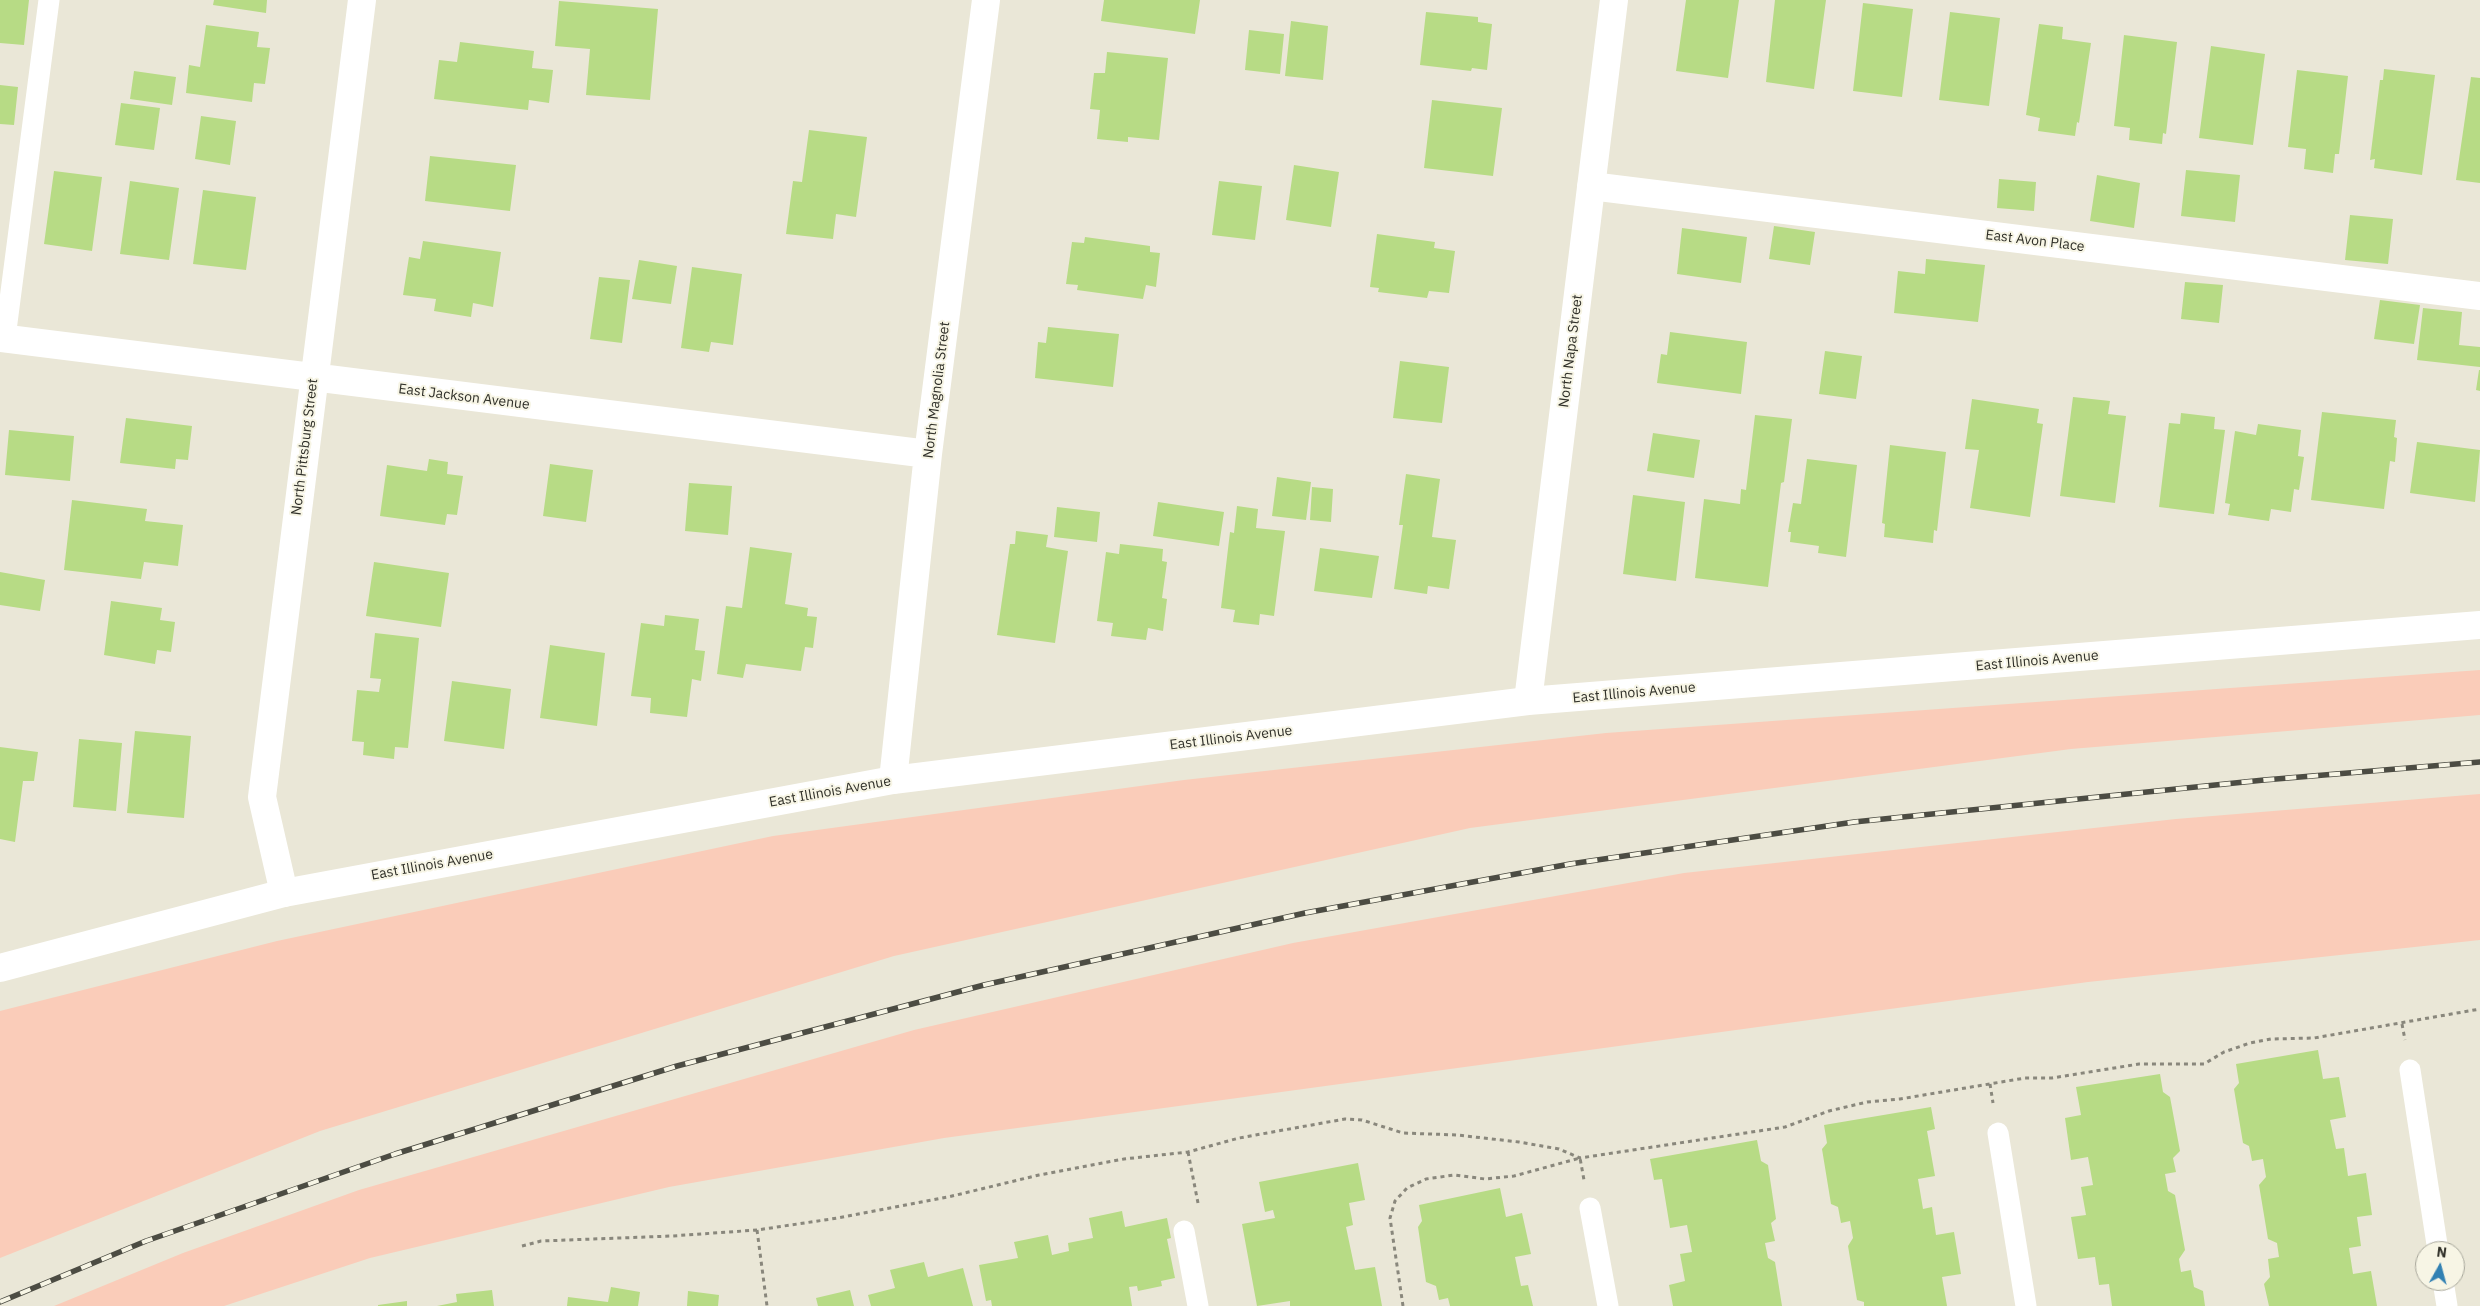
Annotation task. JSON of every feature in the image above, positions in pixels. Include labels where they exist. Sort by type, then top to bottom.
[{"type":"street","name":"North Pittsburg Street","points":[[284,893],[262,797],[362,0]]},
{"type":"street","name":"North Magnolia Street","points":[[893,780],[928,454],[986,0]]},
{"type":"street","name":"North Napa Street","points":[[1528,701],[1614,0]]},
{"type":"street","name":"East Avon Place","points":[[1591,186],[2480,296]]},
{"type":"street","name":"East Jackson Avenue","points":[[2,338],[928,454]]},
{"type":"street","name":"East Illinois Avenue","points":[[0,968],[284,893],[893,780],[1528,701],[2480,625]]},
{"type":"lane","points":[[2,338],[49,0]]},
{"type":"lane","points":[[2410,1070],[2436,1241]]},
{"type":"lane","points":[[1998,1133],[2026,1306]]},
{"type":"lane","points":[[1590,1208],[1608,1306]]},
{"type":"lane","points":[[1184,1231],[1198,1306]]},
{"type":"lane","points":[[2445,1291],[2447,1306]]},
{"type":"path","points":[[1403,1306],[1390,1218],[1395,1201],[1407,1188],[1426,1179],[1454,1175],[1485,1179],[1514,1176],[1580,1158],[1785,1127],[1829,1111],[1867,1102],[1900,1099],[2025,1078],[2052,1078],[2139,1064],[2204,1064],[2224,1052],[2250,1043],[2271,1039],[2314,1038],[2480,1009]]},
{"type":"path","points":[[522,1246],[541,1241],[672,1236],[757,1230],[948,1197],[1039,1175],[1124,1159],[1188,1152],[1239,1138],[1345,1118],[1362,1120],[1403,1133],[1457,1135],[1519,1142],[1559,1149],[1580,1158]]},
{"type":"path","points":[[1184,1231],[1200,1217],[1188,1152]]},
{"type":"path","points":[[1580,1158],[1590,1208]]},
{"type":"path","points":[[757,1230],[767,1306]]},
{"type":"shaded area","points":[[2480,670],[2480,715],[2071,749],[1470,828],[894,956],[320,1131],[0,1258],[0,1011],[277,941],[773,836],[1184,780],[1606,733]]},
{"type":"shaded area","points":[[2480,794],[2480,940],[2088,982],[944,1138],[669,1187],[370,1258],[224,1306],[54,1306],[183,1253],[359,1190],[914,1030],[1293,943],[1684,873],[2176,819]]},
{"type":"building","points":[[0,0],[29,0],[24,45],[0,43]]},
{"type":"building","points":[[214,0],[267,0],[266,13],[213,5]]},
{"type":"building","points":[[1104,0],[1200,0],[1195,34],[1101,21]]},
{"type":"building","points":[[1686,0],[1739,0],[1728,78],[1676,71]]},
{"type":"building","points":[[1775,0],[1826,0],[1814,89],[1766,82]]},
{"type":"building","points":[[559,1],[658,9],[650,100],[586,95],[590,49],[555,46]]},
{"type":"building","points":[[1863,3],[1913,9],[1902,97],[1853,91]]},
{"type":"building","points":[[1426,12],[1478,17],[1478,22],[1492,24],[1487,70],[1472,68],[1471,71],[1420,65]]},
{"type":"building","points":[[1950,12],[2000,18],[1989,106],[1939,100]]},
{"type":"building","points":[[1291,21],[1328,26],[1323,80],[1285,76]]},
{"type":"building","points":[[2039,24],[2063,27],[2062,39],[2091,43],[2079,123],[2077,122],[2075,136],[2038,131],[2040,118],[2026,115]]},
{"type":"building","points":[[206,25],[259,32],[257,47],[270,48],[265,84],[254,83],[252,102],[186,93],[189,65],[200,67]]},
{"type":"building","points":[[1249,30],[1284,34],[1280,74],[1245,70]]},
{"type":"building","points":[[2124,35],[2177,42],[2166,134],[2163,133],[2162,144],[2129,140],[2130,128],[2114,126]]},
{"type":"building","points":[[460,42],[534,51],[532,68],[553,70],[549,103],[529,100],[528,110],[434,99],[439,60],[457,62]]},
{"type":"building","points":[[2211,46],[2265,54],[2253,145],[2199,138]]},
{"type":"building","points":[[1107,52],[1168,58],[1159,140],[1128,137],[1128,142],[1097,139],[1100,110],[1090,109],[1094,73],[1105,73]]},
{"type":"building","points":[[2384,69],[2435,75],[2422,175],[2374,168],[2375,159],[2370,160],[2380,80],[2383,80]]},
{"type":"building","points":[[2297,70],[2348,76],[2339,154],[2335,154],[2333,173],[2304,169],[2306,149],[2288,147]]},
{"type":"building","points":[[134,71],[176,77],[172,105],[130,99]]},
{"type":"building","points":[[2471,77],[2480,78],[2480,183],[2456,180]]},
{"type":"building","points":[[0,85],[18,87],[14,125],[0,124]]},
{"type":"building","points":[[1432,100],[1502,108],[1493,176],[1424,168]]},
{"type":"building","points":[[121,103],[160,108],[154,150],[115,145]]},
{"type":"building","points":[[201,116],[236,121],[230,165],[195,159]]},
{"type":"building","points":[[809,130],[867,137],[856,217],[836,214],[833,239],[786,234],[793,181],[802,182]]},
{"type":"building","points":[[430,156],[516,165],[510,211],[425,201]]},
{"type":"building","points":[[1294,165],[1339,172],[1331,227],[1286,220]]},
{"type":"building","points":[[2186,170],[2240,175],[2235,222],[2181,216]]},
{"type":"building","points":[[54,171],[102,177],[92,251],[44,244]]},
{"type":"building","points":[[2097,175],[2140,183],[2134,228],[2090,221]]},
{"type":"building","points":[[1999,179],[2036,182],[2034,211],[1997,208]]},
{"type":"building","points":[[130,181],[179,188],[169,260],[120,254]]},
{"type":"building","points":[[1219,181],[1262,186],[1255,240],[1212,235]]},
{"type":"building","points":[[203,190],[256,197],[246,270],[193,264]]},
{"type":"building","points":[[2350,215],[2393,219],[2388,264],[2345,260]]},
{"type":"building","points":[[1774,226],[1815,232],[1810,265],[1769,259]]},
{"type":"building","points":[[1682,228],[1747,237],[1741,283],[1677,274]]},
{"type":"building","points":[[1377,234],[1435,242],[1434,248],[1455,251],[1449,293],[1429,291],[1427,298],[1378,292],[1379,288],[1370,287]]},
{"type":"building","points":[[1085,237],[1150,246],[1150,252],[1160,253],[1156,287],[1146,285],[1143,299],[1077,290],[1078,285],[1066,284],[1072,242],[1084,243]]},
{"type":"building","points":[[423,241],[501,252],[493,307],[473,303],[471,317],[434,311],[436,299],[403,295],[409,257],[420,259]]},
{"type":"building","points":[[1926,259],[1985,265],[1978,322],[1894,313],[1898,271],[1925,274]]},
{"type":"building","points":[[639,260],[677,266],[671,304],[632,299]]},
{"type":"building","points":[[692,267],[742,274],[733,345],[711,342],[709,352],[681,348]]},
{"type":"building","points":[[599,277],[630,280],[622,343],[590,339]]},
{"type":"building","points":[[2185,282],[2223,285],[2219,323],[2181,319]]},
{"type":"building","points":[[2380,300],[2420,305],[2414,344],[2374,339]]},
{"type":"building","points":[[2423,308],[2462,312],[2459,345],[2480,347],[2480,367],[2417,360]]},
{"type":"building","points":[[1048,327],[1119,334],[1113,387],[1035,378],[1038,342],[1046,343]]},
{"type":"building","points":[[1670,332],[1747,342],[1741,394],[1657,383],[1661,354],[1667,355]]},
{"type":"building","points":[[1825,351],[1862,356],[1856,399],[1819,394]]},
{"type":"building","points":[[1400,361],[1449,367],[1442,423],[1393,418]]},
{"type":"building","points":[[2480,370],[2480,391],[2476,390]]},
{"type":"building","points":[[2073,397],[2110,401],[2108,414],[2126,416],[2115,503],[2060,496]]},
{"type":"building","points":[[1972,399],[2039,409],[2037,423],[2043,424],[2030,517],[1970,508],[1979,450],[1965,449]]},
{"type":"building","points":[[2322,412],[2396,420],[2394,437],[2397,438],[2395,462],[2390,461],[2384,509],[2311,500]]},
{"type":"building","points":[[2181,413],[2215,417],[2214,429],[2225,430],[2214,514],[2159,507],[2169,423],[2180,424]]},
{"type":"building","points":[[1755,415],[1792,419],[1784,482],[1781,483],[1768,587],[1695,578],[1704,499],[1740,504],[1741,489],[1746,490]]},
{"type":"building","points":[[126,418],[192,426],[188,460],[176,459],[175,469],[120,463]]},
{"type":"building","points":[[2258,424],[2301,430],[2298,456],[2304,457],[2299,490],[2294,489],[2291,512],[2271,509],[2269,521],[2228,515],[2230,504],[2225,503],[2235,431],[2256,435]]},
{"type":"building","points":[[9,430],[74,436],[70,481],[5,475]]},
{"type":"building","points":[[1653,433],[1700,440],[1694,478],[1647,471]]},
{"type":"building","points":[[2417,442],[2480,450],[2475,502],[2410,493]]},
{"type":"building","points":[[1890,445],[1946,452],[1937,531],[1934,530],[1933,543],[1884,537],[1885,524],[1882,523]]},
{"type":"building","points":[[429,459],[448,462],[447,474],[463,476],[457,515],[447,514],[445,525],[380,516],[387,465],[427,471]]},
{"type":"building","points":[[1807,459],[1857,465],[1846,557],[1818,553],[1819,546],[1790,542],[1791,532],[1788,532],[1793,503],[1801,504]]},
{"type":"building","points":[[550,464],[593,470],[586,522],[543,516]]},
{"type":"building","points":[[1406,474],[1440,479],[1432,537],[1456,540],[1449,589],[1428,586],[1427,594],[1394,589],[1403,525],[1399,525]]},
{"type":"building","points":[[1277,477],[1311,482],[1306,520],[1272,516]]},
{"type":"building","points":[[689,483],[732,486],[728,535],[685,531]]},
{"type":"building","points":[[1312,487],[1333,489],[1331,522],[1310,520]]},
{"type":"building","points":[[1633,495],[1685,502],[1676,581],[1623,574]]},
{"type":"building","points":[[72,500],[147,509],[145,521],[183,525],[178,566],[144,562],[141,579],[64,570]]},
{"type":"building","points":[[1158,502],[1224,512],[1219,546],[1153,536]]},
{"type":"building","points":[[1237,506],[1258,509],[1256,528],[1285,531],[1274,616],[1260,614],[1259,625],[1233,622],[1235,610],[1221,608],[1230,532],[1234,533]]},
{"type":"building","points":[[1057,507],[1100,512],[1097,542],[1054,537]]},
{"type":"building","points":[[1016,531],[1048,535],[1046,547],[1068,551],[1055,643],[997,635],[1010,544],[1015,544]]},
{"type":"building","points":[[1120,544],[1163,549],[1162,561],[1167,562],[1162,598],[1167,599],[1163,631],[1148,628],[1146,640],[1111,636],[1113,623],[1097,621],[1106,552],[1119,554]]},
{"type":"building","points":[[750,547],[792,553],[785,604],[808,608],[807,616],[817,617],[813,648],[805,647],[801,671],[746,664],[743,678],[717,674],[726,606],[742,608]]},
{"type":"building","points":[[1320,548],[1379,556],[1372,598],[1314,591]]},
{"type":"building","points":[[374,562],[449,573],[441,627],[366,616]]},
{"type":"building","points":[[0,572],[45,580],[40,611],[0,605]]},
{"type":"building","points":[[111,601],[162,608],[160,620],[175,622],[171,652],[157,650],[155,664],[104,655]]},
{"type":"building","points":[[665,615],[699,619],[695,650],[705,651],[701,681],[692,679],[687,717],[650,713],[651,698],[631,696],[641,623],[664,626]]},
{"type":"building","points":[[375,633],[419,638],[408,748],[395,747],[394,759],[363,755],[364,742],[352,741],[357,690],[379,692],[381,679],[370,678]]},
{"type":"building","points":[[550,645],[605,653],[597,726],[540,718]]},
{"type":"building","points":[[452,681],[511,689],[504,749],[444,741]]},
{"type":"building","points":[[135,731],[191,736],[184,818],[127,813]]},
{"type":"building","points":[[79,739],[122,743],[116,811],[73,807]]},
{"type":"building","points":[[0,747],[38,752],[34,781],[23,781],[15,842],[0,839]]},
{"type":"building","points":[[2318,1050],[2323,1079],[2339,1077],[2346,1117],[2330,1120],[2336,1149],[2344,1148],[2348,1176],[2366,1173],[2372,1215],[2357,1217],[2361,1246],[2349,1248],[2353,1274],[2371,1271],[2377,1306],[2269,1306],[2264,1284],[2270,1277],[2268,1259],[2279,1257],[2277,1243],[2268,1239],[2259,1185],[2266,1177],[2263,1159],[2252,1161],[2249,1146],[2243,1143],[2234,1089],[2239,1083],[2236,1064]]},
{"type":"building","points":[[2160,1074],[2163,1092],[2170,1097],[2180,1151],[2173,1158],[2176,1172],[2165,1174],[2168,1191],[2175,1195],[2185,1250],[2179,1259],[2181,1272],[2191,1270],[2194,1287],[2203,1291],[2205,1306],[2112,1306],[2109,1284],[2099,1285],[2095,1257],[2078,1259],[2071,1217],[2086,1215],[2081,1187],[2093,1185],[2088,1157],[2071,1160],[2065,1118],[2081,1115],[2076,1087]]},
{"type":"building","points":[[1931,1107],[1935,1129],[1927,1131],[1935,1176],[1918,1179],[1923,1209],[1932,1207],[1936,1235],[1954,1232],[1961,1274],[1942,1277],[1947,1306],[1864,1306],[1864,1302],[1857,1300],[1848,1246],[1853,1238],[1850,1221],[1841,1223],[1838,1207],[1831,1204],[1822,1149],[1827,1143],[1824,1125]]},
{"type":"building","points":[[1757,1140],[1761,1161],[1768,1165],[1776,1219],[1771,1223],[1775,1241],[1765,1243],[1768,1258],[1775,1262],[1782,1306],[1673,1306],[1669,1285],[1685,1281],[1680,1254],[1692,1252],[1687,1225],[1670,1228],[1662,1179],[1654,1180],[1650,1159]]},
{"type":"building","points":[[1358,1163],[1365,1200],[1349,1203],[1353,1225],[1346,1227],[1355,1270],[1375,1267],[1382,1306],[1290,1306],[1290,1301],[1257,1306],[1242,1224],[1275,1218],[1273,1210],[1265,1212],[1259,1182]]},
{"type":"building","points":[[1500,1188],[1506,1217],[1522,1213],[1531,1254],[1515,1257],[1521,1286],[1528,1285],[1533,1306],[1450,1306],[1448,1298],[1439,1300],[1436,1286],[1426,1282],[1418,1227],[1422,1221],[1419,1205]]},
{"type":"building","points":[[1122,1211],[1125,1227],[1167,1218],[1171,1238],[1167,1239],[1175,1278],[1161,1281],[1162,1286],[1138,1291],[1137,1286],[1129,1287],[1132,1306],[992,1306],[991,1300],[986,1301],[979,1265],[1018,1258],[1014,1242],[1048,1235],[1052,1255],[1069,1251],[1068,1243],[1093,1238],[1089,1218]]},
{"type":"building","points":[[924,1262],[928,1277],[963,1268],[973,1306],[871,1306],[868,1295],[895,1288],[890,1270]]},
{"type":"building","points":[[611,1287],[640,1292],[638,1306],[567,1306],[568,1297],[608,1302]]},
{"type":"building","points":[[492,1290],[494,1306],[437,1306],[457,1302],[456,1294]]},
{"type":"building","points":[[850,1290],[854,1306],[818,1306],[816,1298]]},
{"type":"building","points":[[688,1291],[719,1295],[718,1306],[687,1306]]},
{"type":"building","points":[[407,1301],[407,1306],[378,1306],[378,1305]]},
{"type":"railway","points":[[0,1302],[146,1241],[395,1154],[677,1066],[984,985],[1305,913],[1570,864],[1854,822],[2264,780],[2480,762]]}]
